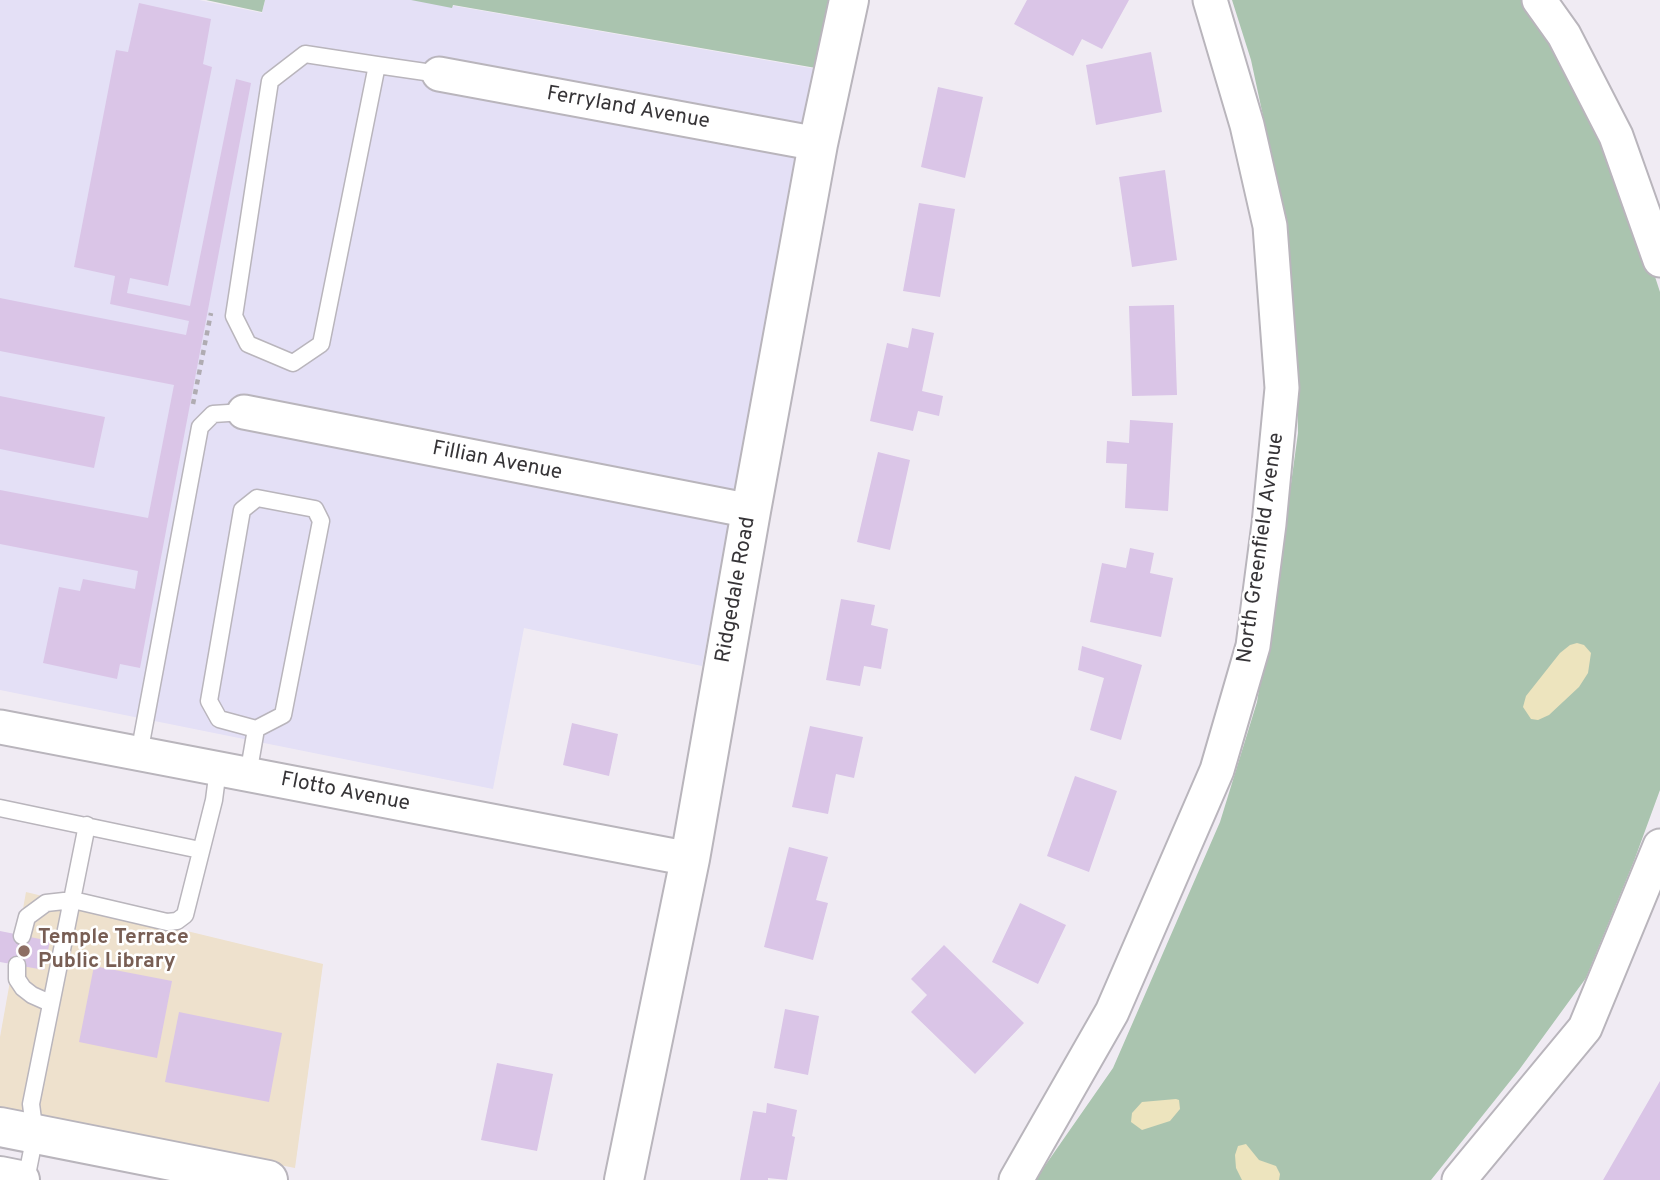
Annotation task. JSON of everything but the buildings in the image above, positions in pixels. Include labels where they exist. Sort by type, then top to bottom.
[{"type":"street","name":"Ridgedale Road","points":[[624,1180],[690,859],[818,144],[849,0]]},
{"type":"street","name":"North Greenfield Avenue","points":[[1016,1180],[1112,1012],[1217,770],[1253,646],[1269,524],[1282,388],[1270,226],[1247,125],[1210,0]]},
{"type":"street","points":[[1548,4],[1616,136],[1660,260]]},
{"type":"street","name":"Ferryland Avenue","points":[[439,74],[818,144]]},
{"type":"street","name":"Fillian Avenue","points":[[244,412],[751,511]]},
{"type":"street","name":"Flotto Avenue","points":[[0,727],[690,859]]},
{"type":"street","points":[[1459,1180],[1585,1028],[1660,846]]},
{"type":"street","points":[[18,1131],[268,1180]]},
{"type":"street","points":[[0,1176],[20,1180]]},
{"type":"lane","points":[[377,65],[321,344],[293,363],[248,344],[234,316],[270,81],[305,54],[439,74]]},
{"type":"lane","points":[[139,754],[200,427],[213,414],[244,412]]},
{"type":"lane","points":[[22,936],[27,917],[46,903],[73,900],[167,922],[177,921],[185,915],[214,800],[256,729],[282,715],[321,521],[315,509],[257,498],[242,510],[209,701],[219,719],[256,729]]},
{"type":"lane","points":[[0,808],[200,850]]},
{"type":"lane","points":[[26,1180],[18,1131],[31,1104],[88,825]]},
{"type":"lane","points":[[17,965],[17,979],[23,988],[50,1003]]},
{"type":"shaded area","points":[[0,0],[199,0],[262,13],[265,0],[420,0],[816,69],[702,666],[524,628],[493,789],[0,690]]},
{"type":"shaded area","points":[[26,892],[323,964],[295,1168],[0,1111],[0,1037]]},
{"type":"green space","points":[[206,0],[265,0],[262,12]]},
{"type":"green space","points":[[411,0],[830,0],[816,68]]},
{"type":"green space","points":[[1232,0],[1525,0],[1597,124],[1644,243],[1660,292],[1660,790],[1586,978],[1519,1070],[1431,1180],[1035,1180],[1113,1068],[1220,822],[1257,702],[1298,433],[1297,380],[1286,223],[1251,60]]},
{"type":"sand","points":[[1577,643],[1584,645],[1591,653],[1588,673],[1579,687],[1549,715],[1538,720],[1531,719],[1523,707],[1526,696],[1560,653]]},
{"type":"sand","points":[[1179,1100],[1180,1109],[1170,1121],[1142,1130],[1131,1122],[1132,1113],[1142,1102]]},
{"type":"sand","points":[[1246,1144],[1259,1160],[1276,1166],[1280,1174],[1279,1180],[1242,1180],[1236,1168],[1235,1155],[1238,1146]]},
{"type":"place","name":"Temple Terrace Public Library","points":[[24,951]]}]
